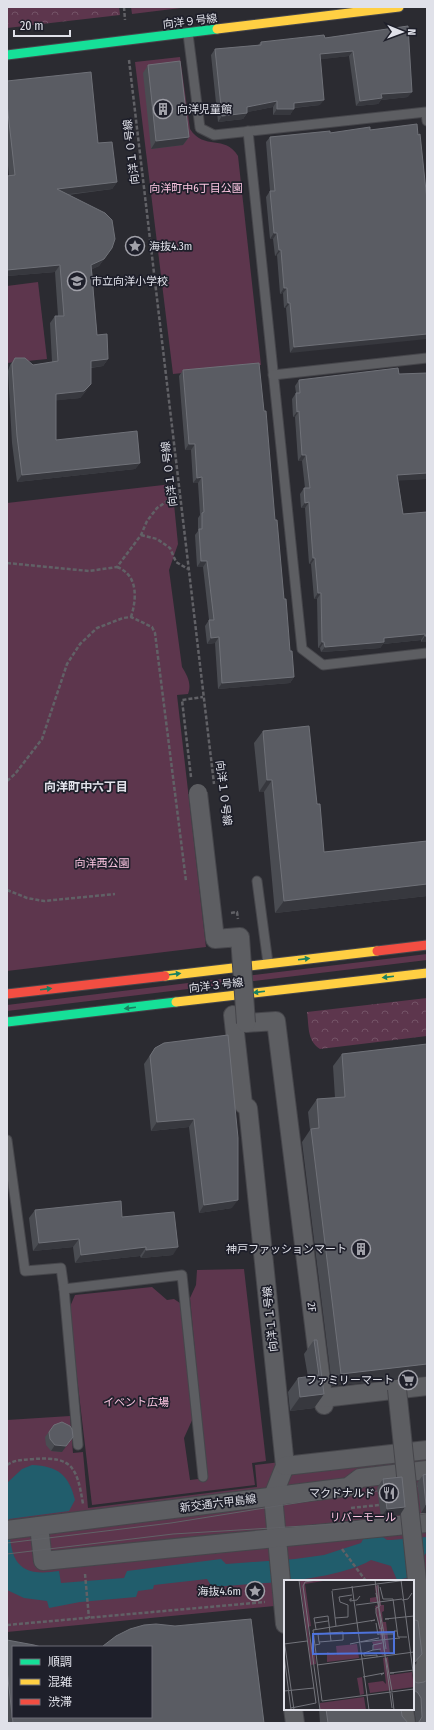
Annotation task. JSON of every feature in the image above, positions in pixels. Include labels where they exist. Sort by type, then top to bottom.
[{"type":"street","name":"向洋９号線","points":[[7,55],[399,7]]},
{"type":"street","name":"向洋１１号線","points":[[194,786],[215,939],[240,937],[240,1019],[243,1104],[248,1105],[285,1466],[273,1496],[284,1614]]},
{"type":"street","name":"向洋３号線","points":[[7,994],[427,945]]},
{"type":"street","name":"向洋３号線","points":[[7,1022],[427,973]]},
{"type":"street","name":"2F","points":[[240,1019],[276,1020],[323,1401],[397,1389],[427,1386]]},
{"type":"street","points":[[397,1389],[414,1580]]},
{"type":"street","points":[[285,1466],[427,1450]]},
{"type":"street","name":"新交通六甲島線","points":[[9,1530],[348,1487],[360,1478],[427,1470]]},
{"type":"street","points":[[39,1526],[43,1561],[427,1523]]},
{"type":"street","points":[[414,1585],[417,1620],[426,1666],[414,1681]]},
{"type":"street","points":[[293,1710],[295,1723]]},
{"type":"street","points":[[404,1710],[406,1723]]},
{"type":"lane","points":[[188,34],[200,128],[214,135],[426,112],[427,121]]},
{"type":"lane","points":[[248,131],[302,649],[323,665],[427,653]]},
{"type":"lane","points":[[273,375],[427,358]]},
{"type":"lane","points":[[257,881],[268,963]]},
{"type":"lane","points":[[7,1140],[25,1272],[61,1268],[78,1445]]},
{"type":"lane","points":[[64,1289],[182,1275],[203,1477]]},
{"type":"path","points":[[124,7],[126,22]]},
{"type":"path","name":"向洋１０号線","points":[[128,55],[215,789]]},
{"type":"path","points":[[117,567],[141,535],[147,521],[157,508],[179,494]]},
{"type":"path","points":[[141,535],[157,539],[170,548],[176,562],[188,569]]},
{"type":"path","points":[[7,563],[89,571],[117,567],[123,569],[132,578],[136,594],[131,617]]},
{"type":"path","points":[[7,781],[15,774],[42,739],[67,664],[80,644],[97,628],[123,618],[131,617],[152,627],[155,633],[186,881]]},
{"type":"path","points":[[194,786],[182,700],[203,697]]},
{"type":"path","points":[[7,890],[27,898],[44,901],[115,894]]},
{"type":"path","points":[[231,913],[237,912]]},
{"type":"path","points":[[7,1465],[14,1460],[46,1458],[61,1460],[73,1468],[79,1483],[85,1520]]},
{"type":"path","points":[[350,1508],[379,1505]]},
{"type":"path","points":[[340,1546],[365,1580]]},
{"type":"path","points":[[85,1577],[89,1618]]},
{"type":"path","points":[[7,1626],[89,1618],[282,1593]]},
{"type":"green space","points":[[7,7],[119,7],[120,15],[7,28]]},
{"type":"green space","points":[[131,7],[189,7],[132,14]]},
{"type":"green space","name":"向洋町中6丁目公園","points":[[180,57],[190,129],[196,136],[202,139],[233,149],[238,156],[261,365],[173,374],[135,62]]},
{"type":"green space","points":[[38,282],[47,359],[7,363],[7,286]]},
{"type":"green space","name":"向洋西公園","points":[[172,484],[178,544],[169,570],[182,667],[189,683],[188,694],[177,695],[206,947],[7,971],[7,503]]},
{"type":"green space","points":[[427,954],[427,960],[7,1011],[7,1005]]},
{"type":"green space","points":[[427,998],[427,1036],[320,1049],[313,1042],[311,1037],[307,1012]]},
{"type":"green space","name":"イベント広場","points":[[244,1269],[266,1461],[252,1463],[255,1485],[92,1505],[69,1309],[75,1295],[152,1287],[167,1300],[174,1299],[180,1303],[193,1418],[184,1438],[190,1480],[207,1478],[190,1298],[196,1285],[197,1270]]},
{"type":"green space","name":"リバーモール","points":[[70,1416],[73,1453],[83,1452],[88,1508],[257,1487],[255,1465],[427,1445],[427,1591],[414,1582],[414,1580],[284,1580],[284,1605],[7,1632],[7,1420]]},
{"type":"water","points":[[32,1465],[49,1467],[66,1478],[72,1491],[75,1500],[69,1511],[9,1519],[11,1545],[18,1563],[24,1568],[33,1571],[59,1571],[61,1583],[124,1578],[127,1571],[221,1559],[226,1564],[295,1559],[324,1555],[361,1543],[367,1532],[380,1535],[387,1540],[427,1537],[427,1552],[422,1558],[421,1575],[397,1580],[391,1566],[371,1560],[336,1573],[316,1577],[212,1587],[207,1579],[154,1585],[153,1589],[138,1591],[136,1597],[80,1602],[49,1608],[47,1601],[24,1598],[7,1590],[7,1483],[22,1469]]},
{"type":"building","points":[[408,26],[412,92],[381,94],[382,98],[360,101],[353,51],[320,54],[324,100],[294,103],[294,109],[277,109],[277,101],[247,107],[247,113],[222,116],[215,49],[261,45],[261,42],[324,35],[325,38]]},
{"type":"building","name":"向洋児童館","points":[[180,61],[189,137],[156,141],[148,65]]},
{"type":"building","points":[[91,72],[98,143],[112,142],[117,182],[57,189],[105,213],[112,220],[115,239],[112,248],[104,259],[91,265],[97,335],[107,334],[108,359],[91,361],[91,384],[84,391],[56,394],[56,440],[137,431],[140,463],[22,475],[17,436],[12,364],[15,358],[25,358],[33,365],[58,361],[55,316],[64,316],[60,265],[7,270],[7,176],[15,175],[7,104],[7,81]]},
{"type":"building","points":[[417,124],[418,135],[420,134],[427,200],[427,334],[294,347],[290,303],[288,303],[287,288],[284,288],[281,250],[279,250],[277,233],[274,233],[270,191],[275,191],[270,137],[330,131],[330,133],[370,127],[370,130]]},
{"type":"building","points":[[259,363],[264,411],[266,411],[275,520],[277,520],[284,599],[286,599],[290,651],[292,651],[294,677],[222,683],[219,637],[211,638],[209,620],[214,620],[207,561],[201,561],[199,529],[202,529],[202,513],[204,512],[202,477],[197,478],[195,444],[189,444],[183,370]]},
{"type":"building","points":[[398,368],[399,374],[427,373],[427,473],[397,475],[403,514],[427,512],[427,636],[425,636],[425,634],[384,638],[384,642],[325,647],[324,642],[322,642],[321,593],[318,593],[315,558],[313,558],[309,502],[305,503],[304,488],[310,488],[306,455],[302,455],[299,411],[297,412],[296,393],[300,393],[299,380]]},
{"type":"building","points":[[309,726],[317,804],[320,804],[324,852],[427,841],[427,884],[284,901],[272,780],[267,780],[263,731]]},
{"type":"building","points":[[228,1035],[238,1138],[238,1200],[204,1205],[194,1119],[157,1122],[150,1056],[155,1048],[164,1043]]},
{"type":"building","name":"神戸ファッションマート","points":[[427,1044],[427,1364],[341,1374],[311,1129],[319,1128],[317,1099],[345,1097],[342,1054]]},
{"type":"building","points":[[121,1201],[122,1217],[174,1212],[178,1247],[146,1250],[146,1247],[81,1255],[79,1239],[39,1243],[35,1210]]},
{"type":"building","points":[[314,1340],[317,1340],[324,1394],[300,1397],[298,1378],[319,1375]]},
{"type":"building","points":[[62,1422],[70,1426],[72,1429],[73,1437],[66,1446],[55,1445],[50,1439],[49,1432],[54,1425]]},
{"type":"building","points":[[427,1474],[427,1505],[426,1505],[423,1475]]},
{"type":"building","points":[[402,1477],[405,1507],[387,1509],[383,1479]]},
{"type":"building","points":[[251,1619],[264,1723],[13,1723],[12,1718],[152,1718],[152,1646],[103,1646],[116,1636],[130,1629],[144,1625],[156,1624],[175,1626]]},
{"type":"building","points":[[414,1619],[418,1621],[422,1654],[414,1663]]},
{"type":"building","points":[[7,1640],[38,1646],[12,1646],[12,1714],[7,1670]]},
{"type":"building","points":[[427,1680],[427,1723],[417,1723],[422,1717],[421,1698],[414,1690],[414,1681],[418,1683]]},
{"type":"building","points":[[326,1710],[401,1710],[402,1716],[408,1723],[328,1723]]},
{"type":"tram line","points":[[7,1543],[171,1523],[352,1494],[427,1485]]},
{"type":"tram line","points":[[7,1554],[173,1534],[337,1524],[427,1513]]},
{"type":"traffic: fast","points":[[7,55],[217,29]]},
{"type":"traffic: fast","points":[[7,1022],[176,1002]]},
{"type":"traffic: slow","points":[[217,29],[399,7]]},
{"type":"traffic: slow","points":[[165,976],[377,951]]},
{"type":"traffic: slow","points":[[176,1002],[427,973]]},
{"type":"traffic: jam","points":[[377,951],[427,945]]},
{"type":"traffic: jam","points":[[7,994],[165,976]]},
{"type":"place","name":"向洋児童館","points":[[163,109]]},
{"type":"place","name":"海抜4.3m","points":[[135,246]]},
{"type":"place","name":"市立向洋小学校","points":[[77,281]]},
{"type":"place","name":"神戸ファッションマート","points":[[361,1249]]},
{"type":"place","name":"ファミリーマート","points":[[408,1380]]},
{"type":"place","name":"マクドナルド","points":[[389,1493]]},
{"type":"place","name":"海抜4.6m","points":[[255,1591]]},
{"type":"district","name":"向洋町中六丁目","points":[[86,787]]}]
